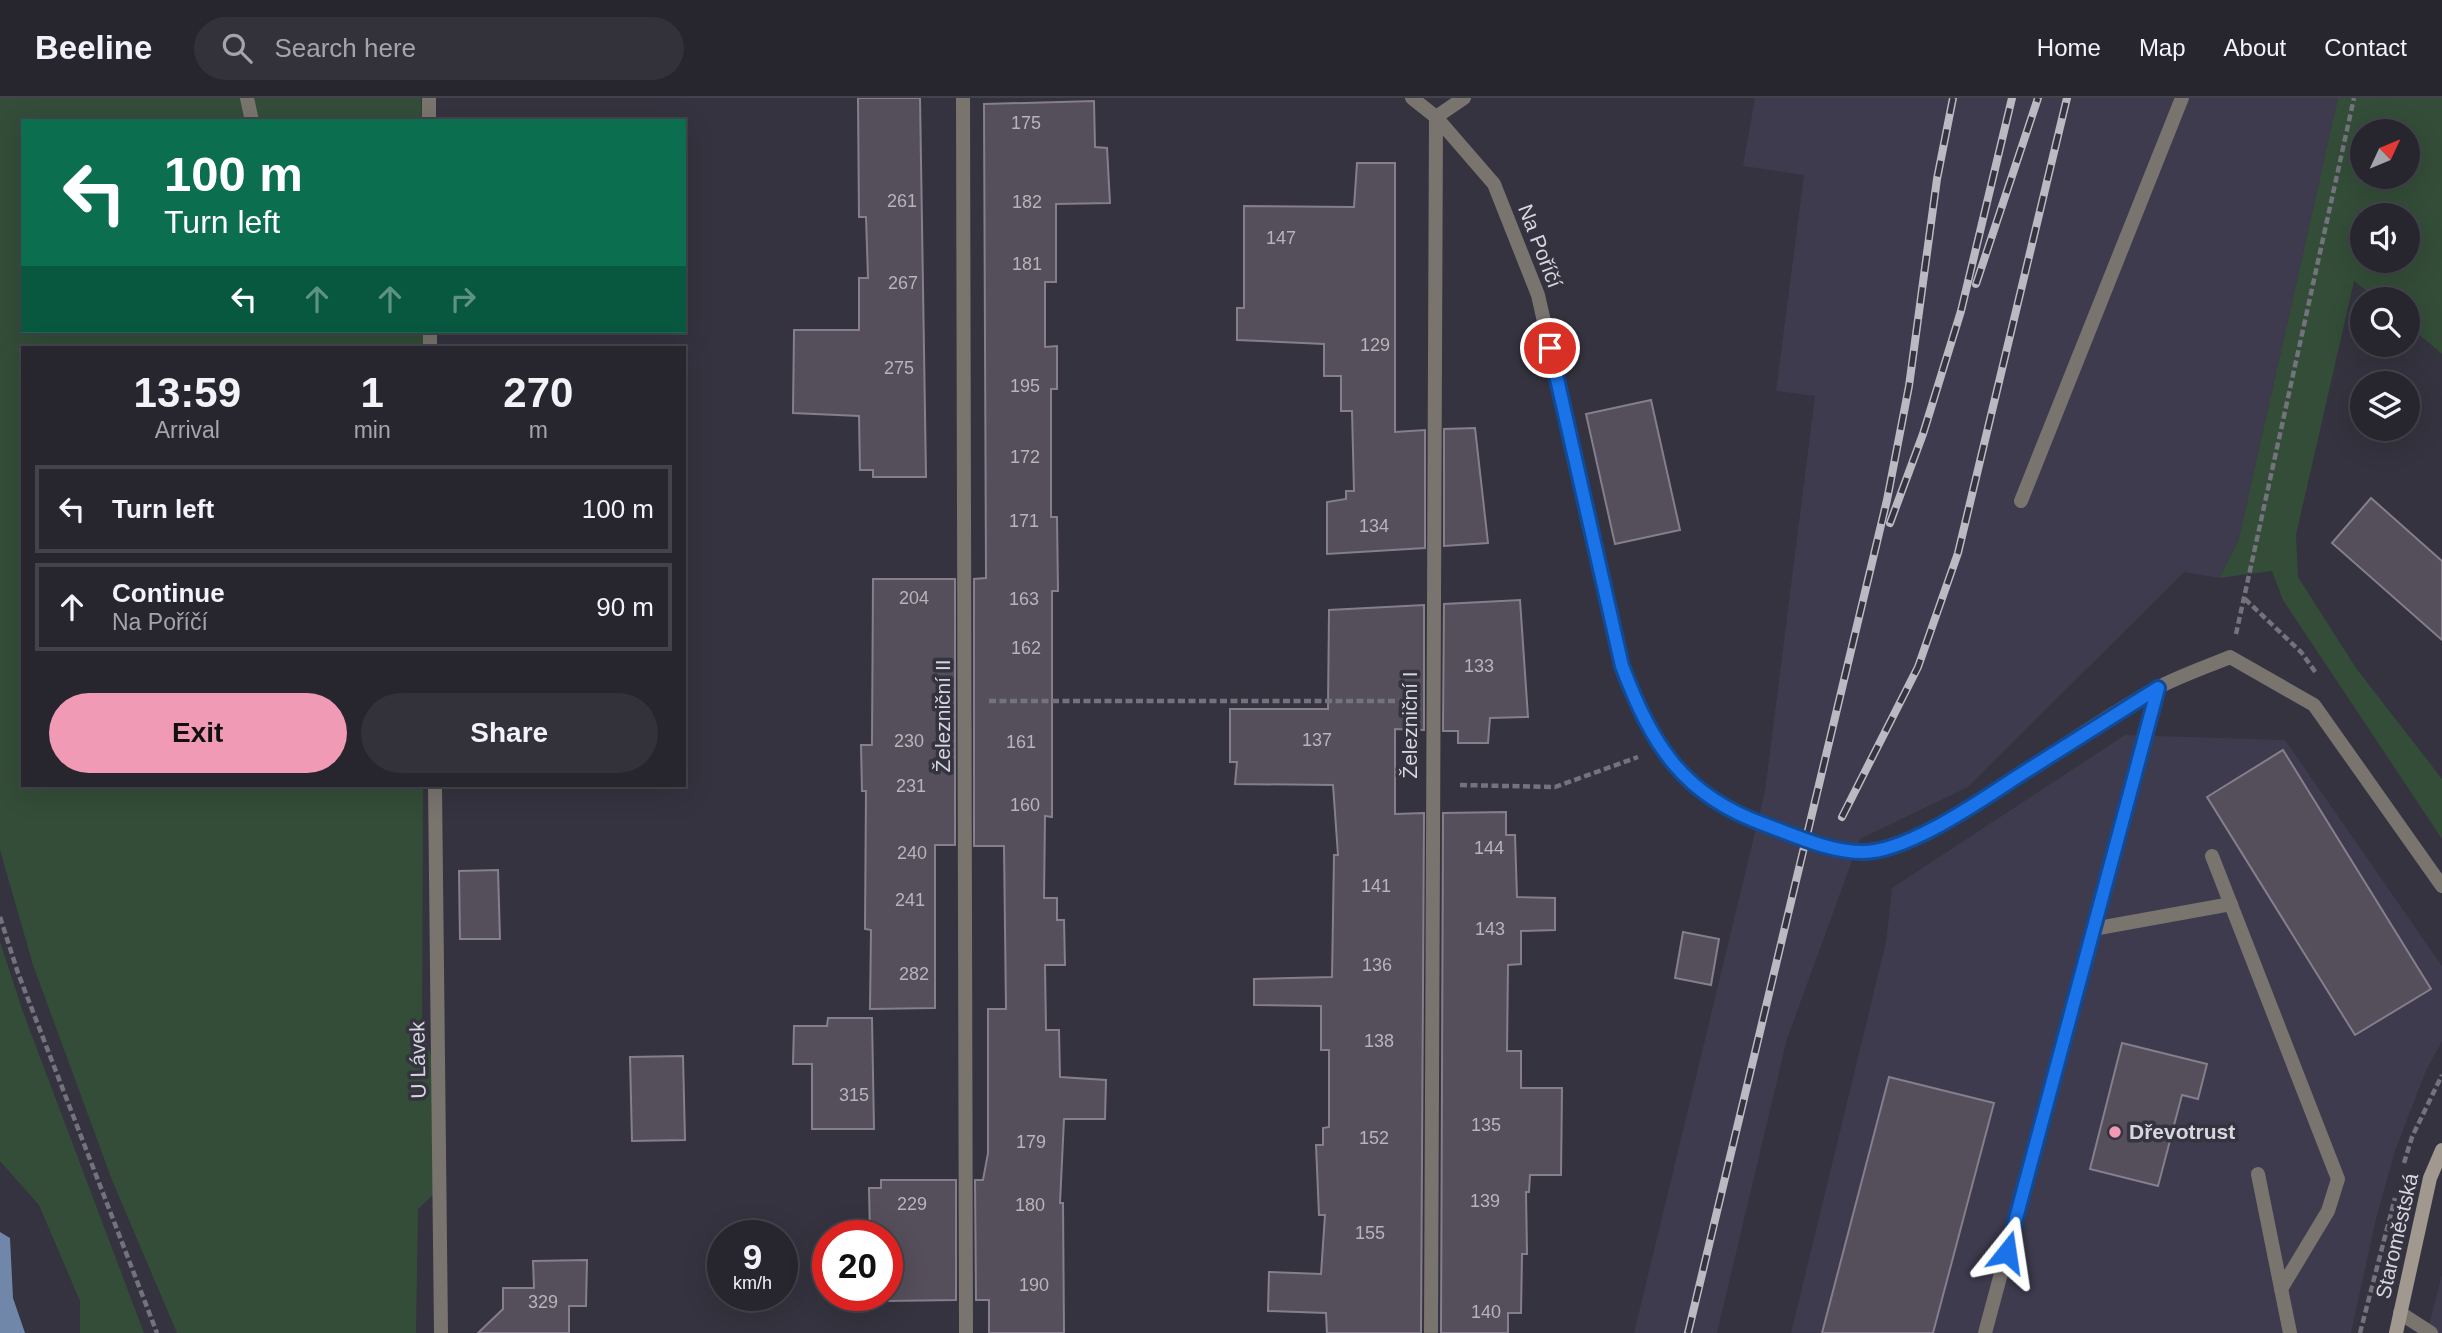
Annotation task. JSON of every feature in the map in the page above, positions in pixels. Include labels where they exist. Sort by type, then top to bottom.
[{"type":"main road","name":"Staroměstská","points":[[2396,1333],[2430,1178],[2442,1150]]},
{"type":"street","points":[[247,98],[252,119]]},
{"type":"street","points":[[429,98],[429,119]]},
{"type":"street","name":"Železniční II","points":[[963,98],[965,1333]]},
{"type":"street","name":"Na Poříčí","points":[[1412,98],[1436,117],[1494,184],[1538,295],[1622,666],[1639,709],[1660,749],[1706,795],[1742,817],[1844,851],[1884,849],[1961,813],[2158,688],[2230,657],[2314,705],[2442,886]]},
{"type":"street","points":[[1436,117],[1464,98]]},
{"type":"street","points":[[2021,501],[2182,98]]},
{"type":"street","name":"Železniční I","points":[[1431,1333],[1431,701],[1436,117]]},
{"type":"street","points":[[1985,1333],[2158,688]]},
{"type":"street","name":"U Lávek","points":[[435,787],[440,1333]]},
{"type":"street","points":[[2212,856],[2338,1179],[2328,1211],[2281,1289]]},
{"type":"street","points":[[2093,929],[2231,904]]},
{"type":"street","points":[[2258,1174],[2290,1333]]},
{"type":"street","points":[[2400,1313],[2431,1333]]},
{"type":"path","points":[[2245,599],[2354,98]]},
{"type":"path","points":[[964,701],[1431,701]]},
{"type":"path","points":[[1431,784],[1555,787],[1660,749]]},
{"type":"path","points":[[0,917],[18,973],[157,1333]]},
{"type":"shaded area","points":[[1755,98],[2338,98],[2238,542],[2219,578],[2184,572],[1968,787],[1860,839],[1787,1039],[1717,1333],[1634,1333],[1765,791],[1815,396],[1776,391],[1804,175],[1743,166]]},
{"type":"shaded area","points":[[2125,735],[2285,740],[2442,966],[2442,1041],[2425,1073],[2395,1151],[2376,1219],[2351,1333],[1791,1333],[1886,942],[1892,888]]},
{"type":"shaded area","points":[[2442,1274],[2442,1333],[2427,1333],[2441,1278]]},
{"type":"green space","points":[[0,98],[421,98],[422,119],[21,119],[21,333],[423,333],[423,346],[21,346],[21,787],[423,787],[422,1032],[432,1057],[434,1194],[418,1209],[416,1333],[177,1333],[112,1180],[33,965],[0,850]]},
{"type":"green space","points":[[2338,98],[2442,98],[2442,354],[2420,335],[2420,287],[2362,287],[2354,281],[2353,287],[2350,287],[2350,299],[2296,535],[2298,577],[2356,668],[2442,779],[2442,839],[2283,600],[2272,571],[2219,578],[2238,542]]},
{"type":"green space","points":[[0,942],[23,1012],[144,1333],[80,1333],[80,1301],[39,1205],[0,1161]]},
{"type":"water","points":[[0,1232],[10,1238],[13,1298],[25,1333],[0,1333]]},
{"type":"building","points":[[858,98],[920,98],[926,477],[873,477],[873,470],[860,470],[859,416],[793,413],[794,330],[859,330],[859,278],[868,278],[866,217],[859,217]]},
{"type":"building","points":[[1094,101],[1095,147],[1107,148],[1110,203],[1056,204],[1056,282],[1045,282],[1045,347],[1057,346],[1057,389],[1051,389],[1051,517],[1057,517],[1058,591],[1052,591],[1052,817],[1045,816],[1044,898],[1057,898],[1057,920],[1064,920],[1065,965],[1045,965],[1046,1030],[1059,1030],[1060,1077],[1106,1080],[1105,1119],[1064,1119],[1060,1203],[1063,1203],[1064,1333],[989,1333],[989,1300],[976,1300],[975,1180],[983,1180],[988,1153],[988,1009],[1006,1009],[1004,846],[974,846],[974,579],[986,578],[984,104]]},
{"type":"building","points":[[1357,163],[1395,163],[1395,432],[1425,430],[1425,548],[1327,554],[1327,502],[1346,499],[1346,491],[1354,491],[1352,411],[1341,411],[1341,376],[1324,376],[1324,344],[1237,340],[1237,308],[1244,308],[1244,206],[1354,207]]},
{"type":"building","points":[[1651,400],[1680,530],[1615,544],[1586,414]]},
{"type":"building","points":[[1475,428],[1488,543],[1444,546],[1444,429]]},
{"type":"building","points":[[2371,498],[2442,561],[2442,640],[2332,543]]},
{"type":"building","points":[[873,579],[955,579],[955,845],[935,845],[935,1008],[870,1009],[871,930],[865,929],[866,791],[862,791],[861,745],[872,745]]},
{"type":"building","points":[[1520,600],[1528,717],[1490,718],[1488,743],[1458,743],[1458,731],[1443,731],[1444,604]]},
{"type":"building","points":[[1424,605],[1424,730],[1395,729],[1395,814],[1424,813],[1421,1333],[1327,1333],[1326,1313],[1268,1311],[1269,1272],[1321,1274],[1325,1215],[1319,1215],[1316,1145],[1323,1145],[1323,1128],[1329,1127],[1329,1050],[1321,1050],[1321,1006],[1254,1005],[1254,979],[1332,977],[1334,855],[1338,855],[1333,785],[1235,784],[1237,762],[1230,762],[1230,709],[1328,709],[1329,610]]},
{"type":"building","points":[[2283,750],[2431,989],[2355,1035],[2207,797]]},
{"type":"building","points":[[1506,812],[1506,835],[1515,835],[1517,897],[1555,898],[1555,930],[1521,931],[1521,964],[1508,965],[1507,1051],[1521,1051],[1521,1088],[1562,1088],[1561,1175],[1530,1175],[1529,1192],[1526,1192],[1527,1254],[1522,1254],[1521,1313],[1508,1313],[1508,1333],[1441,1333],[1443,813]]},
{"type":"building","points":[[498,870],[500,939],[460,939],[459,871]]},
{"type":"building","points":[[1683,932],[1719,939],[1711,985],[1675,978]]},
{"type":"building","points":[[828,1018],[872,1018],[874,1129],[812,1129],[812,1064],[793,1064],[794,1026],[827,1026]]},
{"type":"building","points":[[2122,1043],[2207,1064],[2198,1099],[2182,1095],[2158,1186],[2090,1169]]},
{"type":"building","points":[[683,1056],[685,1140],[632,1141],[630,1057]]},
{"type":"building","points":[[1889,1077],[1994,1103],[1933,1333],[1822,1333]]},
{"type":"building","points":[[881,1180],[956,1180],[956,1300],[903,1301],[903,1220],[870,1220],[869,1188],[881,1188]]},
{"type":"building","points":[[587,1260],[586,1306],[569,1306],[569,1333],[478,1333],[503,1309],[503,1288],[534,1288],[533,1261]]},
{"type":"railway","points":[[1688,1333],[1887,500],[1909,386],[1937,179],[1953,98]]},
{"type":"railway","points":[[1890,523],[1923,434],[1961,311],[2012,98]]},
{"type":"railway","points":[[1976,284],[2038,98]]},
{"type":"railway","points":[[1842,817],[1918,667],[1958,553],[2067,98]]},
{"type":"place","name":"Dřevotrust","points":[[2115,1132]]},
{"type":"route","points":[[1550,348],[1622,666],[1639,709],[1660,749],[1679,771],[1706,795],[1742,817],[1844,851],[1884,849],[1961,813],[2158,688],[2007,1252]]}]
